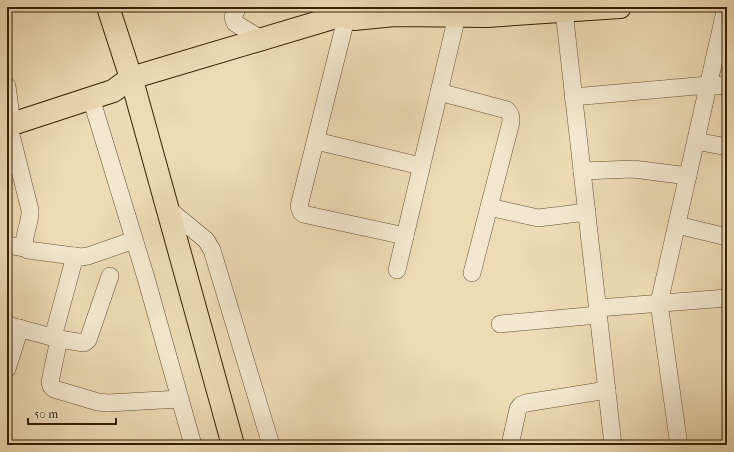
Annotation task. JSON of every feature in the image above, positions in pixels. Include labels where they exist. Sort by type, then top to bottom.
[{"type":"main road","points":[[108,7],[133,85],[234,445]]},
{"type":"main road","points":[[133,85],[261,39],[349,15],[487,16],[620,7]]},
{"type":"main road","points":[[10,127],[91,98],[349,15]]},
{"type":"street","points":[[238,7],[233,17],[235,23],[261,39]]},
{"type":"street","points":[[678,439],[659,303],[726,7]]},
{"type":"street","points":[[564,11],[613,445]]},
{"type":"street","points":[[349,15],[299,206],[301,212],[405,236]]},
{"type":"street","points":[[397,270],[457,16]]},
{"type":"street","points":[[574,97],[708,85],[727,86]]},
{"type":"street","points":[[7,86],[10,127],[30,210],[24,244],[25,248]]},
{"type":"street","points":[[439,92],[507,110],[510,113],[511,122],[472,273]]},
{"type":"street","points":[[91,98],[134,240],[193,445]]},
{"type":"street","points":[[696,140],[727,147]]},
{"type":"street","points":[[316,141],[421,166]]},
{"type":"street","points":[[582,171],[633,169],[688,176]]},
{"type":"street","points":[[489,207],[538,218],[587,212]]},
{"type":"street","points":[[168,208],[206,240],[212,250],[271,445]]},
{"type":"street","points":[[677,226],[727,237]]},
{"type":"street","points":[[7,245],[25,248],[28,250],[88,256],[134,240]]},
{"type":"street","points":[[76,256],[56,338],[50,382],[51,386],[54,389],[103,403],[180,399]]},
{"type":"street","points":[[7,369],[13,326],[80,343],[84,343],[88,340],[110,276]]},
{"type":"street","points":[[500,324],[659,303],[727,298]]},
{"type":"street","points":[[510,445],[518,409],[521,405],[607,390]]}]
